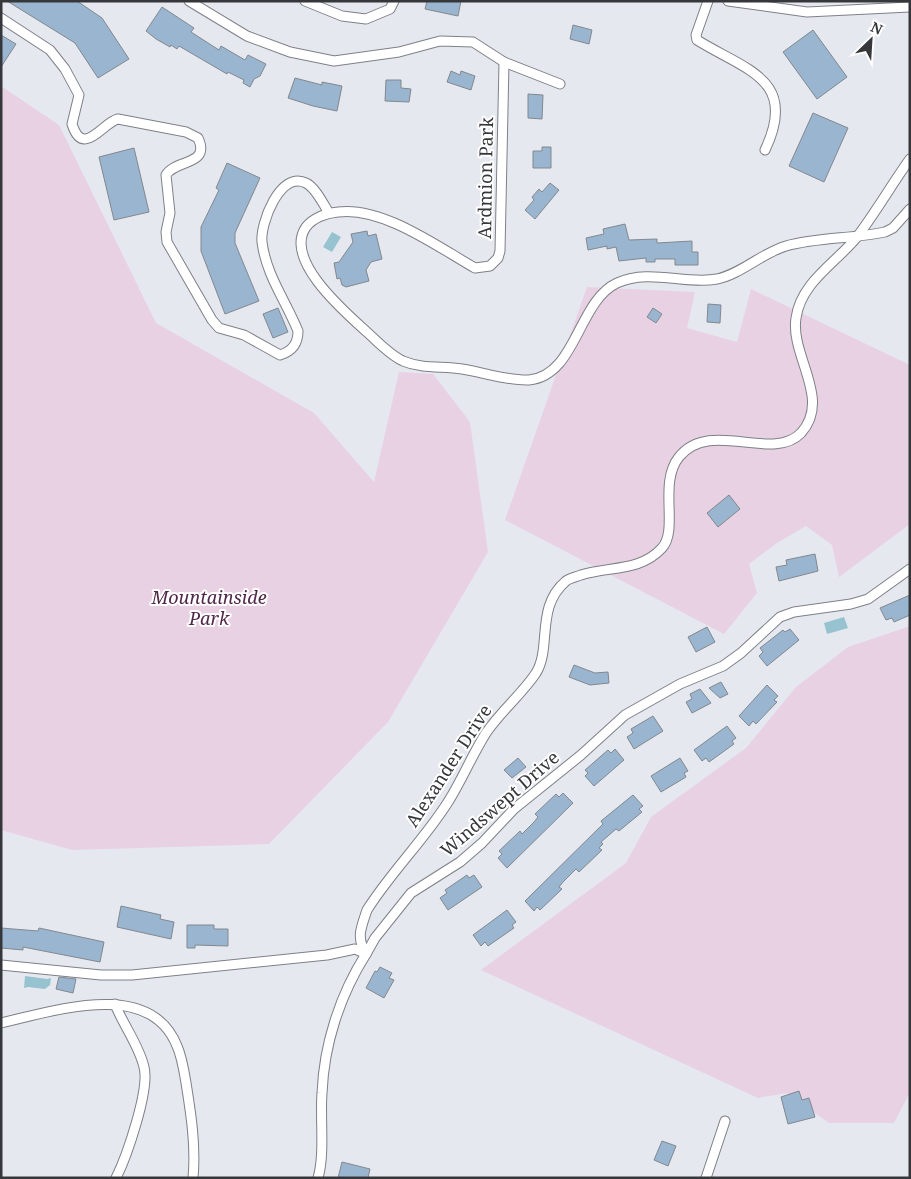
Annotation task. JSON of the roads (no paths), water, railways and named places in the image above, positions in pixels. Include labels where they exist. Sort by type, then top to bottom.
[{"type":"street","points":[[189,1],[247,36],[290,52],[334,61],[399,52],[440,41],[473,42],[504,62],[560,84]]},
{"type":"street","points":[[305,1],[342,16],[366,19],[390,10],[394,1]]},
{"type":"street","points":[[708,1],[696,35],[697,40],[747,67],[765,84],[772,95],[777,109],[776,122],[765,150]]},
{"type":"street","points":[[728,1],[807,12],[873,5],[910,7]]},
{"type":"street","points":[[1,18],[50,50],[71,78],[79,95],[72,124],[78,136],[83,138],[93,137],[112,121],[118,119],[186,132],[198,138],[201,148],[198,156],[194,160],[172,167],[166,175],[170,213],[166,236],[176,260],[212,320],[219,328],[231,333],[244,335],[280,355],[291,350],[298,338],[298,331],[269,270],[262,240],[264,224],[276,196],[287,186],[298,181],[305,182],[312,187],[329,213],[318,218],[306,228],[300,243],[303,257],[337,305],[383,348],[402,361],[419,366],[460,368],[523,380],[542,378],[551,372],[562,360],[603,293],[616,284],[644,277],[715,279],[787,246],[885,232],[893,228],[910,209]]},
{"type":"street","name":"Ardmion Park","points":[[329,213],[353,212],[384,220],[412,231],[475,268],[484,268],[494,263],[500,251],[502,222],[504,62]]},
{"type":"street","name":"Alexander Drive","points":[[366,954],[360,943],[361,927],[367,910],[449,801],[486,732],[538,670],[544,640],[544,623],[552,599],[567,580],[595,571],[624,569],[648,561],[665,545],[669,524],[669,477],[679,457],[693,446],[712,440],[767,444],[791,442],[803,431],[811,411],[812,386],[796,343],[796,318],[803,295],[827,266],[857,237],[910,159]]},
{"type":"street","name":"Windswept Drive","points":[[318,1178],[322,1092],[329,1043],[344,997],[375,938],[412,893],[460,862],[482,843],[514,809],[581,756],[625,715],[680,684],[723,666],[741,654],[780,618],[794,612],[851,604],[868,599],[910,569]]},
{"type":"street","points":[[1,965],[101,975],[132,975],[327,955],[355,949],[366,954]]},
{"type":"street","points":[[1,1023],[96,1004],[115,1004],[140,1009],[160,1021],[177,1044],[192,1116],[193,1178]]},
{"type":"street","points":[[115,1004],[145,1068],[145,1085],[127,1152],[116,1178]]},
{"type":"street","points":[[706,1178],[725,1121]]},
{"type":"water","points":[[332,232],[341,237],[332,252],[323,247]]},
{"type":"water","points":[[844,617],[848,628],[827,634],[824,623]]},
{"type":"water","points":[[25,976],[51,978],[50,985],[45,989],[24,988]]},
{"type":"park label","name":"Mountainside Park","points":[[209,608]]}]
